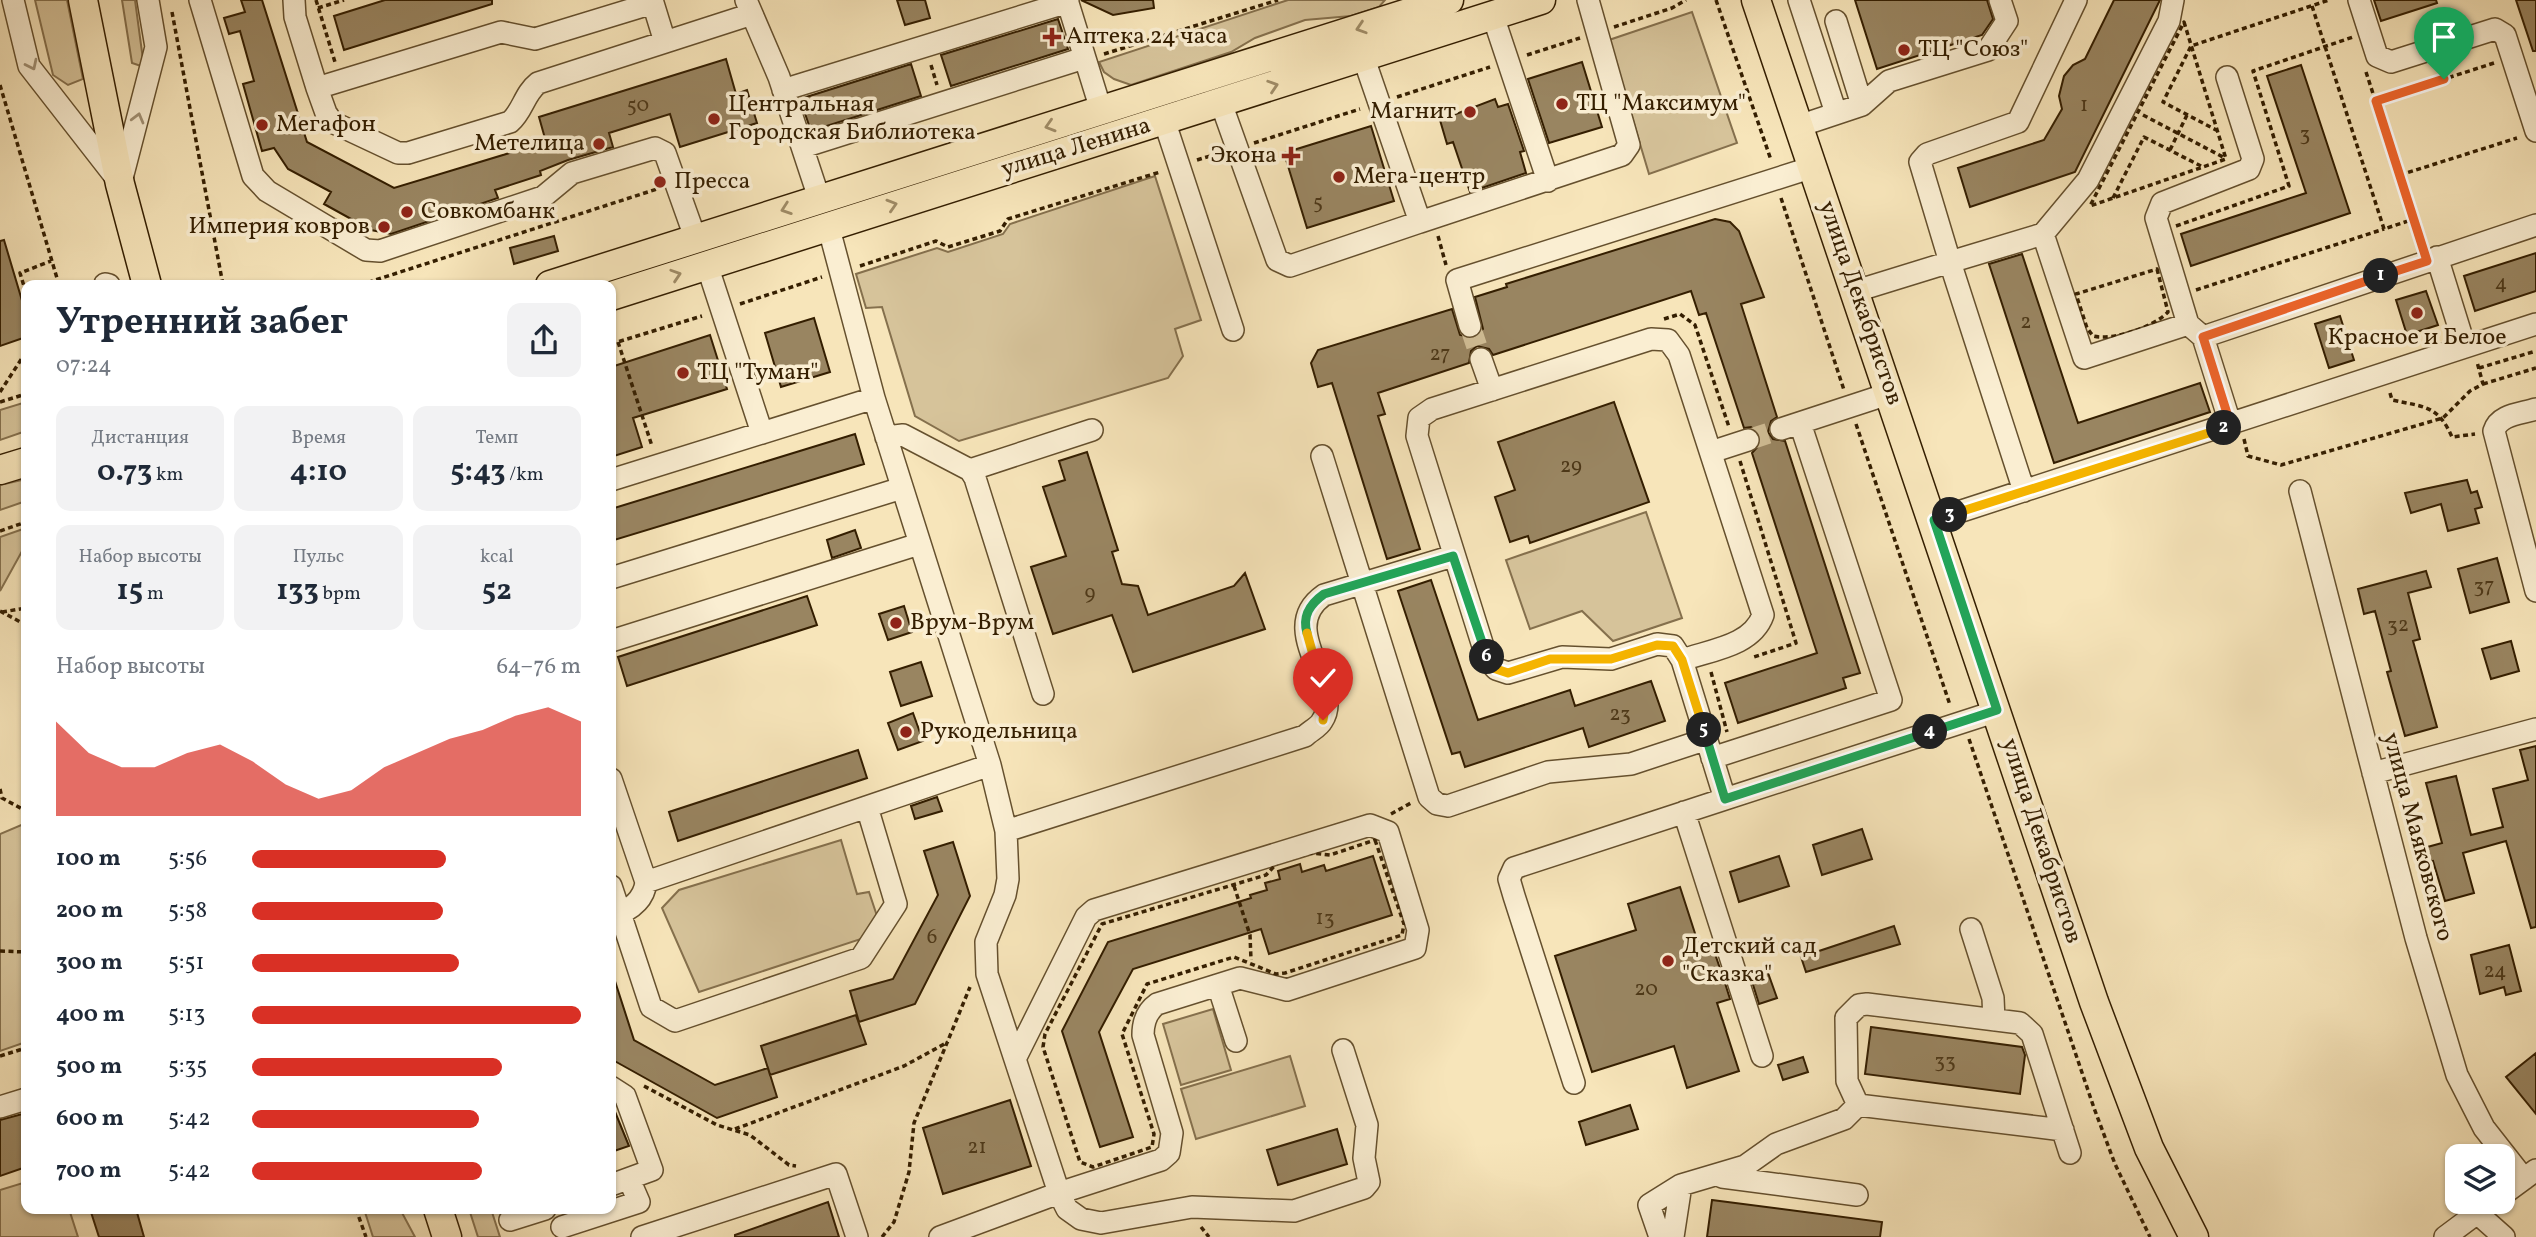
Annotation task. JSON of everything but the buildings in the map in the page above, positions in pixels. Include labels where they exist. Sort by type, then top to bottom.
[{"type":"main road","points":[[83,0],[120,184],[146,280]]},
{"type":"main road","name":"улица Ленина","points":[[573,280],[701,252],[754,249],[1160,107],[1405,7],[1449,0]]},
{"type":"main road","name":"улица Ленина","points":[[616,294],[701,252],[746,223],[820,198],[1101,110],[1221,103],[1541,0]]},
{"type":"main road","name":"улица Декабристов","points":[[1763,2],[1799,126],[1934,520],[2094,1002],[2149,1148],[2194,1237]]},
{"type":"main road","points":[[746,223],[754,249]]},
{"type":"main road","points":[[0,470],[21,464]]},
{"type":"main road","points":[[440,1214],[447,1237]]},
{"type":"street","points":[[13,0],[29,66],[120,184]]},
{"type":"street","points":[[120,184],[156,47],[148,0]]},
{"type":"street","points":[[200,0],[253,176],[267,191],[366,250],[380,251],[542,197],[572,173],[655,148],[665,153],[762,433]]},
{"type":"street","points":[[294,0],[295,17],[317,88],[332,122],[398,153],[408,153],[510,122],[518,115],[525,97],[538,83],[665,42],[749,7],[783,90],[820,198]]},
{"type":"street","points":[[1221,103],[1277,260],[1290,266],[1622,155],[1629,145],[1588,0]]},
{"type":"street","points":[[1799,0],[1836,113]]},
{"type":"street","points":[[1799,126],[1862,105],[1889,81],[1988,50],[2007,22],[2000,0]]},
{"type":"street","points":[[2024,491],[1920,162],[1927,154],[2018,122],[2076,0]]},
{"type":"street","points":[[1856,291],[2043,234],[2088,180],[2169,21],[2173,0]]},
{"type":"street","points":[[2360,0],[2377,56],[2391,62],[2495,29],[2505,35],[2530,134]]},
{"type":"street","points":[[783,90],[1067,1],[1090,58],[1101,110]]},
{"type":"street","points":[[317,88],[501,32],[535,39],[652,2],[665,42]]},
{"type":"street","points":[[1493,16],[1548,181]]},
{"type":"street","points":[[1836,21],[1862,105]]},
{"type":"street","points":[[1363,56],[1420,222]]},
{"type":"street","points":[[803,147],[1090,58]]},
{"type":"street","points":[[2227,77],[2253,159],[2249,169],[2162,203],[2156,218],[2196,331],[2236,424]]},
{"type":"street","points":[[1160,107],[1233,330]]},
{"type":"street","points":[[1470,326],[1457,280],[1813,167]]},
{"type":"street","points":[[828,225],[874,398],[990,765],[1006,831],[1008,879],[1005,895],[986,942],[987,974],[1059,1193],[1067,1209],[1081,1219],[1101,1223],[1192,1207],[1294,1211],[1364,1188],[1369,1182],[1364,1158],[1367,1125],[1343,1050]]},
{"type":"street","points":[[2043,234],[2084,358],[2196,331],[2536,225]]},
{"type":"street","points":[[2432,259],[2469,346]]},
{"type":"street","points":[[1934,520],[2236,424],[2536,324]]},
{"type":"street","points":[[1682,660],[1749,637],[1758,629],[1763,614],[1679,355],[1668,340],[1651,339],[1432,409],[1419,418],[1417,436],[1487,659],[1496,669],[1508,673],[1562,657],[1611,659],[1657,645],[1673,646],[1682,660],[1725,799]]},
{"type":"street","points":[[1481,359],[1492,390]]},
{"type":"street","points":[[1322,456],[1429,797],[1437,804],[1448,806],[1548,772],[1631,764],[1709,748],[1891,700],[1790,426],[1891,393]]},
{"type":"street","points":[[616,478],[874,398]]},
{"type":"street","points":[[2536,410],[2503,418],[2494,431],[2536,591]]},
{"type":"street","points":[[970,470],[1092,430]]},
{"type":"street","points":[[886,437],[904,435],[970,470],[1044,694]]},
{"type":"street","points":[[1711,452],[1741,442]]},
{"type":"street","points":[[616,576],[902,488]]},
{"type":"street","name":"улица Маяковского","points":[[2300,491],[2373,773],[2457,1075],[2484,1128],[2530,1174]]},
{"type":"street","points":[[616,639],[919,544]]},
{"type":"street","points":[[1006,831],[1305,736],[1323,720],[1326,701],[1304,623],[1312,603],[1324,594],[1363,585],[1453,556]]},
{"type":"street","points":[[1574,1083],[1509,879],[1514,868],[1997,710]]},
{"type":"street","points":[[2373,773],[2536,729]]},
{"type":"street","points":[[646,881],[990,765]]},
{"type":"street","points":[[616,794],[646,881],[645,892],[640,899],[616,916],[651,1007],[676,1021],[861,958],[896,904],[867,807]]},
{"type":"street","points":[[1684,812],[1762,1056]]},
{"type":"street","points":[[940,1237],[1059,1193],[1161,1160],[1169,1153],[1172,1133],[1143,1035],[1143,1025],[1150,1009],[1157,1004],[1248,978],[1287,990],[1415,948],[1418,930],[1388,832],[1382,827],[1370,825],[1094,910],[1086,917],[1015,1059]]},
{"type":"street","points":[[1971,929],[1993,998],[1994,1020]]},
{"type":"street","points":[[1218,985],[1236,1041]]},
{"type":"street","points":[[1858,1105],[1847,1081],[1845,1026],[1846,1018],[1859,1005],[2020,1023],[2032,1034],[2070,1153]]},
{"type":"street","points":[[616,1090],[625,1096],[652,1170],[620,1182],[639,1202],[616,1209]]},
{"type":"street","points":[[0,1107],[21,1101]]},
{"type":"street","points":[[1858,1105],[2063,1130]]},
{"type":"street","points":[[1660,1237],[1649,1205],[1681,1185],[1745,1167],[1776,1144],[1844,1119],[1858,1105]]},
{"type":"street","points":[[642,1237],[836,1174],[857,1237]]},
{"type":"street","points":[[2515,1185],[2530,1174]]},
{"type":"street","points":[[1713,1176],[1857,1195]]},
{"type":"street","points":[[1673,1237],[1681,1185]]},
{"type":"street","points":[[511,1222],[532,1214]]},
{"type":"street","points":[[561,1225],[598,1214]]},
{"type":"street","points":[[2445,1237],[2477,1214]]},
{"type":"street","points":[[2489,1214],[2504,1237]]},
{"type":"path","points":[[170,0],[222,280]]},
{"type":"path","points":[[316,0],[341,81]]},
{"type":"path","points":[[318,8],[344,0]]},
{"type":"path","points":[[1090,58],[1278,0]]},
{"type":"path","points":[[658,464],[618,342],[936,242],[948,247],[1000,231],[1008,219],[1379,103],[1672,8],[1686,0]]},
{"type":"path","points":[[1716,0],[1952,710],[1968,733],[2115,1164],[2150,1237]]},
{"type":"path","points":[[2218,131],[2163,102],[2191,46],[2329,0]]},
{"type":"path","points":[[2312,6],[2384,229]]},
{"type":"path","points":[[2184,22],[2226,159],[2113,198],[2090,206],[2184,22]]},
{"type":"path","points":[[2351,24],[2359,49]]},
{"type":"path","points":[[925,46],[941,97]]},
{"type":"path","points":[[2376,101],[2512,57]]},
{"type":"path","points":[[2363,62],[2414,219],[2432,259]]},
{"type":"path","points":[[2162,65],[2177,74]]},
{"type":"path","points":[[0,85],[57,280]]},
{"type":"path","points":[[2138,113],[2226,159]]},
{"type":"path","points":[[2170,150],[2187,115]]},
{"type":"path","points":[[2400,175],[2530,134]]},
{"type":"path","points":[[2113,198],[2144,137],[2203,167]]},
{"type":"path","points":[[375,280],[676,183]]},
{"type":"path","points":[[2186,293],[2414,219]]},
{"type":"path","points":[[22,280],[20,273],[51,261]]},
{"type":"path","points":[[2157,269],[2168,312],[2161,320],[2104,339],[2093,337],[2087,328],[2076,294],[2157,269]]},
{"type":"path","points":[[1658,321],[1680,314],[1695,325],[1741,442]]},
{"type":"path","points":[[2469,346],[2483,384]]},
{"type":"path","points":[[2479,368],[2536,351]]},
{"type":"path","points":[[0,392],[21,360]]},
{"type":"path","points":[[2236,424],[2248,456],[2281,465],[2444,418],[2470,391],[2483,384],[2536,368]]},
{"type":"path","points":[[2384,374],[2392,400],[2431,408],[2444,418],[2452,437],[2494,431]]},
{"type":"path","points":[[0,402],[21,396]]},
{"type":"path","points":[[0,531],[21,524]]},
{"type":"path","points":[[1,612],[21,609]]},
{"type":"path","points":[[1,612],[21,622]]},
{"type":"path","points":[[0,789],[2,798],[21,808]]},
{"type":"path","points":[[1382,827],[1393,810],[1429,797]]},
{"type":"path","points":[[1233,885],[1250,935],[1251,962]]},
{"type":"path","points":[[0,951],[21,951]]},
{"type":"path","points":[[882,1237],[894,1222],[909,1172],[914,1123],[950,1041],[971,984]]},
{"type":"path","points":[[733,1129],[904,1066],[950,1041]]},
{"type":"path","points":[[0,1056],[21,1050]]},
{"type":"path","points":[[634,1081],[717,1125],[750,1135],[789,1165],[800,1167]]},
{"type":"path","points":[[358,1214],[366,1237]]},
{"type":"shaded area","points":[[35,0],[67,0],[83,79],[68,85],[53,75]]},
{"type":"shaded area","points":[[122,0],[135,0],[144,67],[132,63]]},
{"type":"shaded area","points":[[1288,0],[1385,0],[1379,7],[1351,16],[1305,20],[1255,38],[1231,52],[1131,85],[1104,72],[1099,62]]},
{"type":"shaded area","points":[[1692,12],[1737,143],[1649,174],[1609,40]]},
{"type":"shaded area","points":[[1155,176],[1201,320],[1175,329],[1183,356],[1168,378],[959,441],[915,416],[882,307],[866,308],[856,274],[937,248],[948,252],[1003,234],[1010,224]]},
{"type":"shaded area","points":[[21,404],[21,433],[0,440],[0,410]]},
{"type":"shaded area","points":[[21,480],[21,503],[0,510],[0,485]]},
{"type":"shaded area","points":[[1646,512],[1682,618],[1613,641],[1582,611],[1530,629],[1506,560]]},
{"type":"shaded area","points":[[21,530],[21,553],[0,591],[0,537]]},
{"type":"shaded area","points":[[21,825],[21,1044],[0,1051],[0,834]]},
{"type":"shaded area","points":[[841,840],[857,894],[869,892],[877,916],[861,939],[699,992],[662,908],[679,890]]},
{"type":"shaded area","points":[[1213,1009],[1231,1070],[1181,1085],[1163,1024]]},
{"type":"shaded area","points":[[1290,1056],[1305,1106],[1196,1139],[1181,1089]]},
{"type":"shaded area","points":[[21,1184],[21,1214],[71,1214],[78,1237],[0,1237],[0,1190]]},
{"type":"shaded area","points":[[366,1214],[403,1214],[415,1237],[373,1237]]},
{"type":"shaded area","points":[[471,1214],[493,1214],[500,1237],[478,1237]]},
{"type":"tunnel","points":[[1470,326],[1481,359]]},
{"type":"tunnel","points":[[1748,440],[1781,429]]},
{"type":"place","name":"Аптека 24 часа","points":[[1052,37]]},
{"type":"place","name":"ТЦ \"Союз\"","points":[[1904,50]]},
{"type":"place","name":"ТЦ \"Максимум\"","points":[[1562,104]]},
{"type":"place","name":"Магнит","points":[[1470,112]]},
{"type":"place","name":"Центральная Городская Библиотека","points":[[714,119]]},
{"type":"place","name":"Мегафон","points":[[262,125]]},
{"type":"place","name":"Метелица","points":[[599,144]]},
{"type":"place","name":"Экона","points":[[1291,156]]},
{"type":"place","name":"Мега-центр","points":[[1339,177]]},
{"type":"place","name":"Пресса","points":[[660,182]]},
{"type":"place","name":"Совкомбанк","points":[[407,212]]},
{"type":"place","name":"Империя ковров","points":[[384,227]]},
{"type":"place","name":"Красное и Белое","points":[[2417,313]]},
{"type":"place","name":"ТЦ \"Туман\"","points":[[683,373]]},
{"type":"place","name":"Врум-Врум","points":[[896,623]]},
{"type":"place","name":"Рукодельница","points":[[906,732]]},
{"type":"place","name":"Детский сад \"Сказка\"","points":[[1668,961]]},
{"type":"route","points":[[1323,720],[1326,701],[1304,623],[1312,603],[1324,594],[1363,585],[1453,556],[1487,659],[1496,669],[1508,673],[1562,657],[1611,659],[1657,645],[1673,646],[1682,660],[1725,799],[1997,710],[1934,520],[2231,426],[2203,337],[2427,261],[2376,101],[2444,79]]}]
